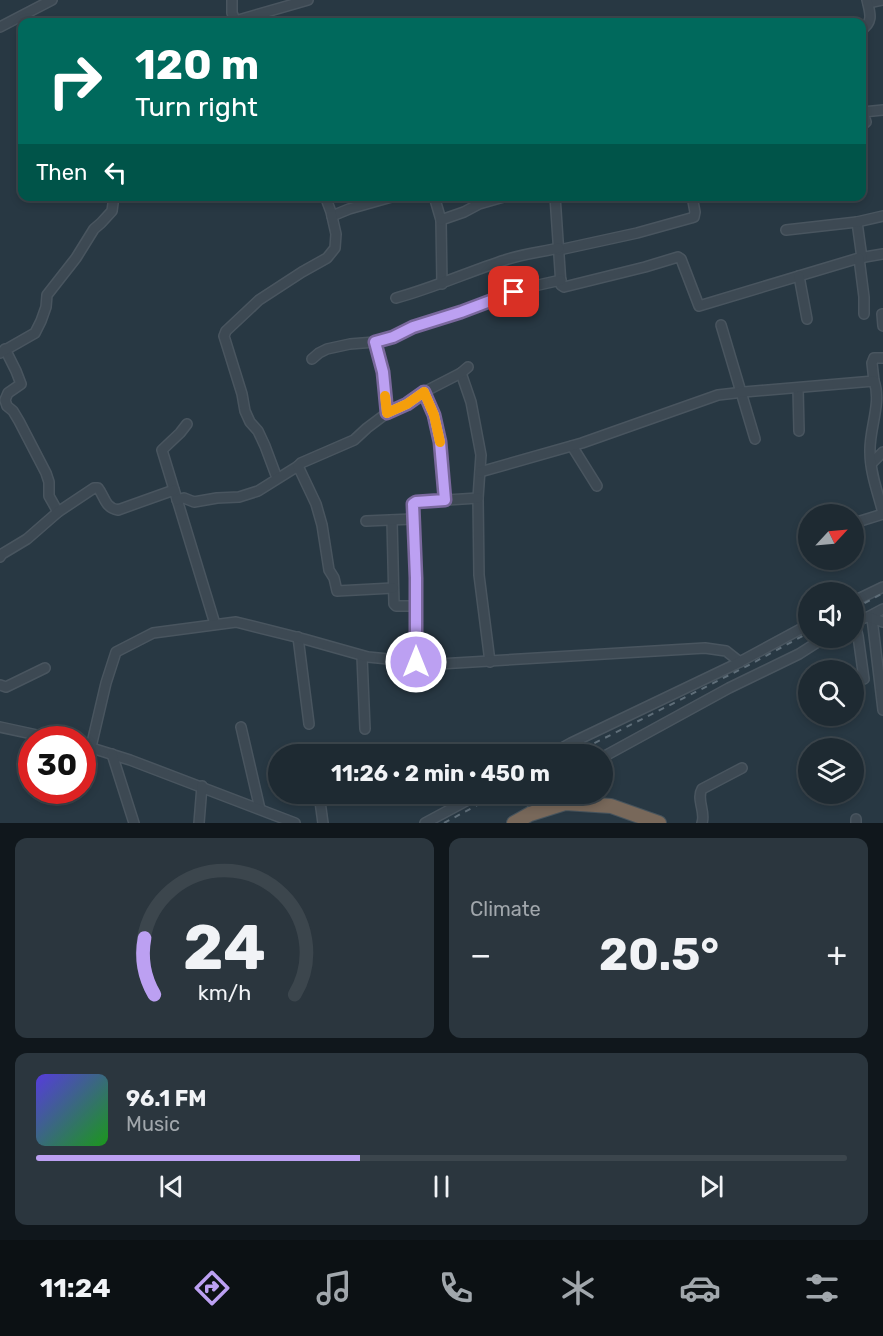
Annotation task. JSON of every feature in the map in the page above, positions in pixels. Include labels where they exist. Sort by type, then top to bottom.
[{"type":"highway","points":[[514,823],[530,814],[566,803],[611,806],[659,823]]},
{"type":"street","points":[[0,27],[52,0]]},
{"type":"street","points":[[232,0],[234,18]]},
{"type":"street","points":[[249,18],[308,0]]},
{"type":"street","points":[[866,26],[870,20],[867,2],[883,0]]},
{"type":"street","points":[[866,111],[883,110]]},
{"type":"street","points":[[58,512],[49,496],[49,482],[46,473],[20,422],[13,411],[4,407],[6,396],[21,384],[16,371],[3,351],[35,333],[44,314],[47,295],[76,258],[94,229],[112,210],[113,201]]},
{"type":"street","points":[[277,478],[258,431],[250,422],[245,411],[224,336],[226,331],[259,300],[327,258],[335,248],[336,234],[327,201]]},
{"type":"street","points":[[332,216],[377,201]]},
{"type":"street","points":[[435,201],[441,220],[442,284]]},
{"type":"street","points":[[441,220],[490,201]]},
{"type":"street","points":[[555,201],[561,285],[564,287],[678,257],[681,259],[699,306],[861,258],[883,254]]},
{"type":"street","points":[[396,298],[442,284],[508,259],[637,233],[691,218],[694,217],[695,212],[693,201]]},
{"type":"street","points":[[786,230],[856,222],[883,216]]},
{"type":"street","points":[[856,222],[861,258],[864,314]]},
{"type":"street","points":[[799,276],[807,319]]},
{"type":"street","points":[[312,359],[327,349],[393,337],[413,327],[525,288],[561,280]]},
{"type":"street","points":[[882,314],[883,326]]},
{"type":"street","points":[[721,325],[755,439]]},
{"type":"street","points":[[375,342],[383,372],[387,413]]},
{"type":"street","points":[[864,520],[883,514],[870,452],[876,399],[872,363],[874,358],[883,358]]},
{"type":"street","points":[[177,500],[184,498],[194,502],[239,497],[258,491],[301,463],[354,440],[387,413],[465,370],[482,455],[478,498],[479,575],[490,662]]},
{"type":"street","points":[[480,472],[572,446],[718,395],[874,381]]},
{"type":"street","points":[[798,388],[799,431]]},
{"type":"street","points":[[424,392],[434,415],[440,442],[445,500]]},
{"type":"street","points":[[187,424],[162,450],[215,624]]},
{"type":"street","points":[[572,446],[597,486]]},
{"type":"street","points":[[871,464],[883,452]]},
{"type":"street","points":[[298,466],[316,504],[322,525],[329,570],[334,578],[337,591],[393,588]]},
{"type":"street","points":[[0,556],[34,534],[58,512],[94,488],[101,491],[107,505],[118,510],[174,490]]},
{"type":"street","points":[[416,662],[413,504],[478,498]]},
{"type":"street","points":[[366,520],[413,519]]},
{"type":"street","points":[[392,520],[394,604],[396,606],[416,606]]},
{"type":"street","points":[[864,596],[883,587]]},
{"type":"street","points":[[864,618],[883,609]]},
{"type":"street","points":[[870,617],[883,622]]},
{"type":"street","points":[[870,617],[883,710]]},
{"type":"street","points":[[93,726],[117,652],[153,633],[215,624],[236,622],[362,656],[439,664],[705,648],[726,651],[740,662]]},
{"type":"street","points":[[569,744],[740,662],[798,631]]},
{"type":"street","points":[[298,637],[309,724]]},
{"type":"street","points":[[613,752],[809,648]]},
{"type":"street","points":[[362,656],[365,729]]},
{"type":"street","points":[[0,685],[6,687],[45,668]]},
{"type":"street","points":[[0,727],[18,731]]},
{"type":"street","points":[[241,727],[260,809]]},
{"type":"street","points":[[96,749],[202,786],[295,823]]},
{"type":"street","points":[[112,754],[134,823]]},
{"type":"street","points":[[702,823],[704,818],[699,794],[702,789],[742,768]]},
{"type":"street","points":[[199,823],[202,786]]},
{"type":"street","points":[[320,804],[323,823]]},
{"type":"street","points":[[425,823],[460,804]]},
{"type":"street","points":[[530,814],[535,804]]},
{"type":"railway","points":[[864,603],[883,593]]},
{"type":"railway","points":[[593,744],[798,638]]},
{"type":"railway","points":[[444,823],[479,804]]},
{"type":"slow traffic","points":[[385,396],[387,413],[407,404],[424,392],[434,415],[440,442]]},
{"type":"route","points":[[416,662],[413,504],[445,500],[440,442],[434,415],[424,392],[407,404],[387,413],[383,372],[375,342],[514,292]]}]
